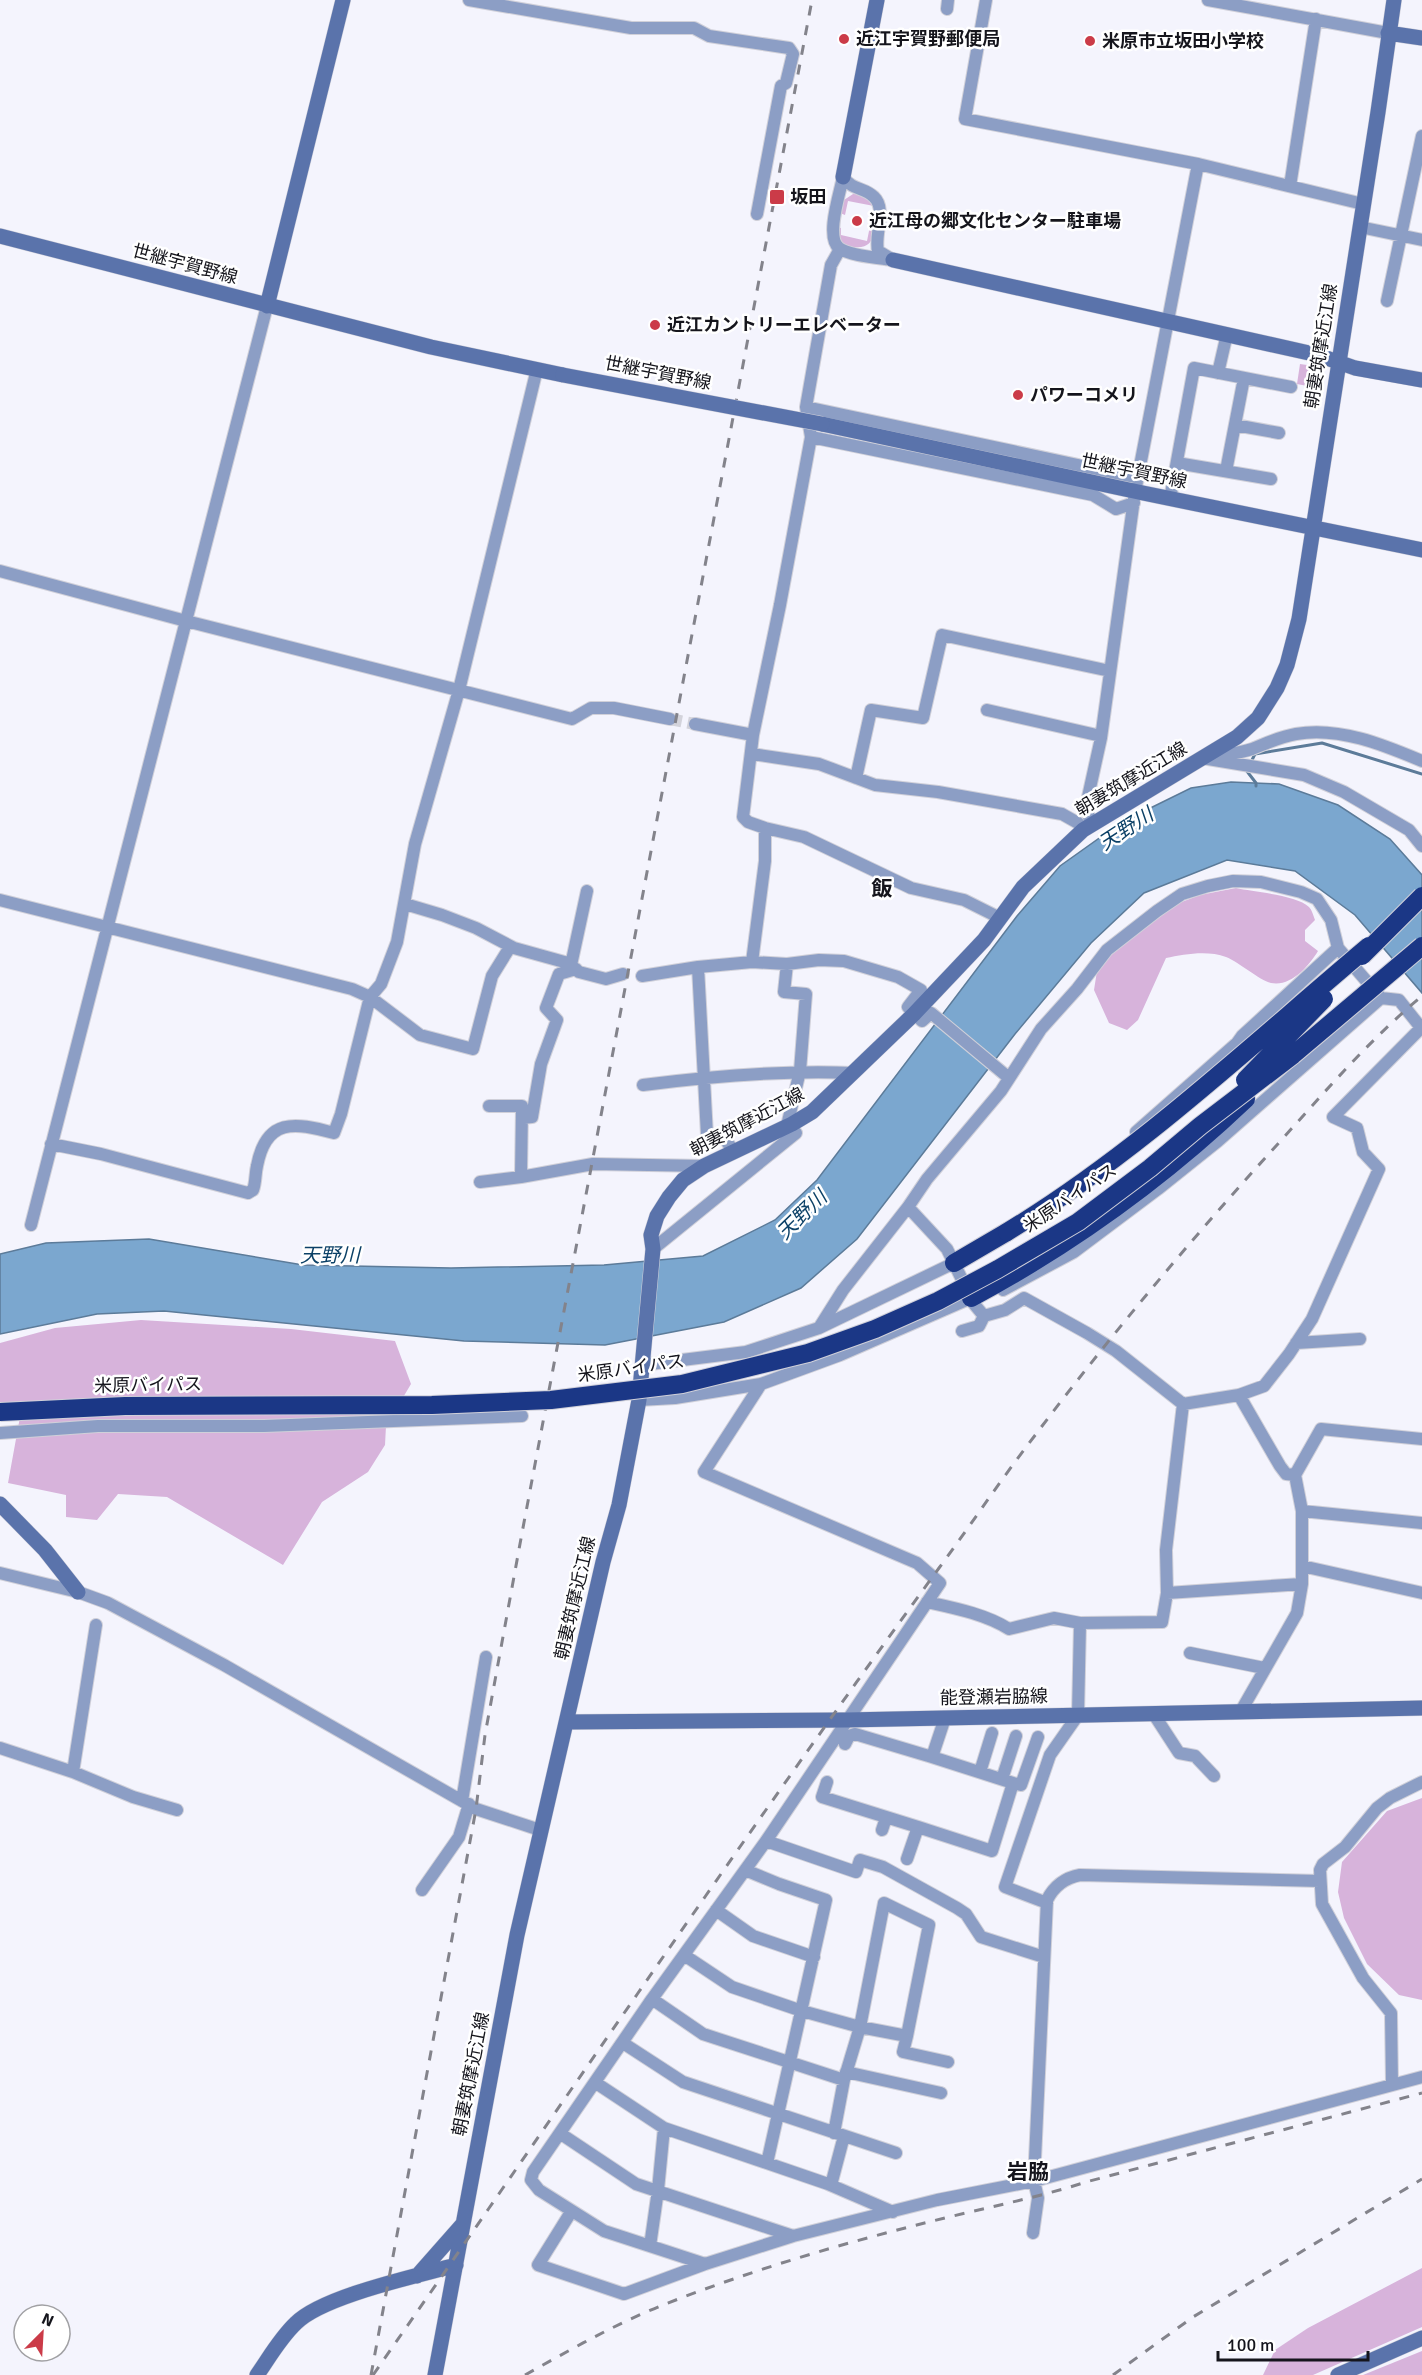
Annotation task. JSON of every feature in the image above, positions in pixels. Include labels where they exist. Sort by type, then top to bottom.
[{"type":"highway","name":"米原バイパス","points":[[1200,1126],[1347,975],[1370,946],[1422,896]]},
{"type":"highway","points":[[952,1259],[1007,1232],[1056,1202],[1135,1144],[1370,946]]},
{"type":"highway","name":"米原バイパス","points":[[0,1412],[125,1406],[432,1405],[551,1400],[682,1384],[808,1353],[875,1329],[938,1301],[1078,1222],[1293,1054],[1422,946]]},
{"type":"highway","points":[[973,1301],[1089,1228],[1156,1178],[1208,1135],[1293,1054]]},
{"type":"main road","points":[[267,306],[343,0]]},
{"type":"main road","points":[[843,177],[877,0]]},
{"type":"main road","name":"朝妻筑摩近江線","points":[[435,2375],[517,1935],[603,1562],[619,1505],[639,1400],[653,1254],[651,1235],[657,1216],[682,1180],[704,1166],[812,1112],[914,1014],[984,940],[1023,887],[1087,827],[1237,737],[1258,718],[1277,688],[1287,665],[1299,619],[1394,0]]},
{"type":"main road","points":[[1388,33],[1422,38]]},
{"type":"main road","name":"世継宇賀野線","points":[[0,236],[431,347],[822,424],[1170,499],[1422,550]]},
{"type":"main road","points":[[893,260],[1318,355],[1355,368],[1422,380]]},
{"type":"main road","points":[[0,1504],[45,1550],[78,1592]]},
{"type":"main road","name":"能登瀬岩脇線","points":[[567,1722],[846,1720],[1422,1708]]},
{"type":"main road","points":[[417,2276],[463,2224]]},
{"type":"main road","points":[[257,2375],[290,2329],[307,2314],[325,2304],[456,2265]]},
{"type":"main road","points":[[1338,2375],[1422,2338]]},
{"type":"street","points":[[470,0],[631,28],[694,28],[709,36],[789,48],[793,54],[786,82],[781,86],[757,214]]},
{"type":"street","points":[[986,0],[965,119],[1198,164],[1363,204]]},
{"type":"street","points":[[1214,0],[1388,33]]},
{"type":"street","points":[[1290,186],[1316,19]]},
{"type":"street","points":[[1387,301],[1422,136]]},
{"type":"street","points":[[752,754],[819,764],[875,785],[938,792],[1062,814],[1087,827],[1086,806],[1101,736],[1136,491],[1198,164]]},
{"type":"street","points":[[843,177],[858,190]]},
{"type":"street","points":[[843,177],[832,236],[840,249],[893,260]]},
{"type":"street","points":[[838,204],[844,196],[858,190],[865,191],[877,200],[881,211],[875,241],[878,251],[893,260]]},
{"type":"street","points":[[1360,227],[1422,240]]},
{"type":"street","points":[[857,253],[875,241]]},
{"type":"street","points":[[840,249],[831,265],[806,407],[811,437],[753,735],[743,817],[748,822],[765,828],[804,837],[911,888],[964,900],[1000,918]]},
{"type":"street","points":[[31,1225],[267,306]]},
{"type":"street","points":[[1218,373],[1227,334]]},
{"type":"street","points":[[1170,499],[1194,368],[1291,387]]},
{"type":"street","points":[[51,1144],[101,1154],[248,1193],[253,1190],[257,1165],[268,1136],[278,1129],[295,1126],[334,1132],[341,1114],[370,997],[381,984],[397,942],[415,844],[459,690],[537,369]]},
{"type":"street","points":[[1226,471],[1244,378]]},
{"type":"street","points":[[806,407],[1136,491]]},
{"type":"street","points":[[1235,425],[1279,433]]},
{"type":"street","points":[[811,437],[1093,495],[1116,509],[1136,491]]},
{"type":"street","points":[[1177,463],[1271,479]]},
{"type":"street","points":[[0,571],[186,621],[572,719],[591,708],[614,708],[670,719]]},
{"type":"street","points":[[856,778],[871,710],[923,718],[942,636],[1110,671]]},
{"type":"street","points":[[987,710],[1101,736]]},
{"type":"street","points":[[695,724],[753,735]]},
{"type":"street","points":[[1202,758],[1250,750],[1273,739],[1299,733],[1329,734],[1373,741],[1422,761]]},
{"type":"street","points":[[1202,758],[1304,775],[1344,792],[1409,830],[1422,846]]},
{"type":"street","points":[[752,962],[765,861],[765,828]]},
{"type":"street","points":[[819,1328],[843,1290],[908,1207],[945,1155],[1001,1091],[1005,1075],[1107,950],[1182,894],[1208,886],[1233,881],[1261,882],[1301,892],[1317,899],[1324,906],[1331,920],[1338,948],[1381,998],[1399,1000],[1422,1028],[1333,1117],[1357,1128],[1362,1152],[1379,1169],[1312,1319],[1264,1386],[1239,1395],[1183,1404],[1116,1351],[1024,1298],[1005,1310],[984,1316],[979,1326],[962,1330]]},
{"type":"street","points":[[573,967],[587,891]]},
{"type":"street","points":[[0,900],[352,989],[370,997],[420,1035],[473,1049],[492,976],[510,947]]},
{"type":"street","points":[[405,904],[476,928],[510,947],[573,967],[579,972],[606,979],[623,974]]},
{"type":"street","points":[[643,1358],[746,1352],[819,1328],[952,1259],[1051,1196],[1130,1137],[1237,1043],[1338,948]]},
{"type":"street","points":[[642,976],[698,967],[752,962],[787,964],[819,960],[844,961],[898,977],[921,990],[908,1007],[914,1014],[922,1021],[931,1013],[1005,1075]]},
{"type":"street","points":[[653,1254],[796,1133],[787,1126],[800,1071],[806,994],[784,992],[787,964]]},
{"type":"street","points":[[522,1118],[532,1117],[541,1064],[557,1020],[546,1008],[559,974],[573,967]]},
{"type":"street","points":[[698,967],[706,1077],[707,1135],[723,1136],[734,1152]]},
{"type":"street","points":[[639,1400],[675,1398],[761,1384],[973,1301],[1074,1252],[1218,1141],[1381,998]]},
{"type":"street","points":[[643,1085],[706,1077],[800,1071],[853,1073]]},
{"type":"street","points":[[489,1106],[522,1106],[521,1177]]},
{"type":"street","points":[[480,1182],[592,1164],[704,1166]]},
{"type":"street","points":[[908,1207],[952,1259],[973,1301],[984,1316]]},
{"type":"street","points":[[1296,1343],[1360,1339]]},
{"type":"street","points":[[705,2264],[604,2231],[539,2190],[531,2180],[533,2172],[652,1999],[746,1870],[940,1582],[917,1563],[704,1472],[761,1384]]},
{"type":"street","points":[[1239,1395],[1280,1466],[1286,1474],[1295,1474]]},
{"type":"street","points":[[927,1602],[1000,1623],[1009,1629],[1054,1618],[1080,1623],[1162,1622],[1167,1593],[1166,1550],[1183,1404]]},
{"type":"street","points":[[0,1433],[98,1426],[264,1426],[522,1416]]},
{"type":"street","points":[[1241,1712],[1296,1613],[1302,1584],[1302,1510],[1295,1474],[1321,1428],[1422,1438]]},
{"type":"street","points":[[1302,1510],[1422,1523]]},
{"type":"street","points":[[1302,1566],[1422,1593]]},
{"type":"street","points":[[0,1573],[78,1592],[108,1603],[224,1665],[465,1803],[540,1830]]},
{"type":"street","points":[[1167,1593],[1302,1584]]},
{"type":"street","points":[[1047,1904],[1005,1887],[1050,1755],[1078,1715],[1080,1623]]},
{"type":"street","points":[[73,1772],[96,1625]]},
{"type":"street","points":[[1190,1653],[1264,1668]]},
{"type":"street","points":[[422,1890],[459,1837],[486,1657]]},
{"type":"street","points":[[1153,1713],[1179,1753],[1195,1756],[1214,1776]]},
{"type":"street","points":[[932,1757],[945,1718]]},
{"type":"street","points":[[980,1772],[992,1733]]},
{"type":"street","points":[[845,1743],[849,1736],[855,1734],[1021,1785],[1038,1737]]},
{"type":"street","points":[[827,1782],[822,1797],[992,1851],[1016,1736]]},
{"type":"street","points":[[0,1748],[73,1772],[133,1797],[177,1810]]},
{"type":"street","points":[[1392,2085],[1391,2013],[1363,1978],[1322,1904],[1320,1870],[1323,1864],[1345,1847],[1377,1808],[1397,1794],[1422,1782]]},
{"type":"street","points":[[882,1830],[886,1818]]},
{"type":"street","points":[[907,1859],[918,1827]]},
{"type":"street","points":[[766,1841],[856,1872],[860,1860],[884,1868],[963,1912],[981,1937],[1044,1957]]},
{"type":"street","points":[[746,1870],[826,1900],[767,2163]]},
{"type":"street","points":[[1033,2234],[1038,2198],[1034,2181],[1044,1957],[1047,1904],[1052,1889],[1070,1877],[1080,1875],[1320,1881]]},
{"type":"street","points":[[831,2185],[845,2076],[860,2027],[884,1903],[929,1926],[903,2052],[948,2062]]},
{"type":"street","points":[[716,1910],[753,1936],[814,1956]]},
{"type":"street","points":[[684,1955],[732,1987],[860,2027],[907,2036]]},
{"type":"street","points":[[652,1999],[703,2034],[790,2062],[845,2076],[941,2093]]},
{"type":"street","points":[[623,2043],[683,2082],[896,2154]]},
{"type":"street","points":[[571,2212],[538,2265],[624,2294],[705,2264],[793,2236],[937,2200],[1034,2181],[1422,2077]]},
{"type":"street","points":[[596,2083],[664,2128],[831,2185],[893,2212]]},
{"type":"street","points":[[650,2246],[664,2128]]},
{"type":"street","points":[[561,2134],[636,2184],[793,2236]]},
{"type":"shaded area","points":[[853,194],[859,194],[875,201],[874,231],[869,244],[863,247],[841,244],[837,227],[841,228],[841,235],[867,241],[874,206],[848,201],[845,215],[840,213],[844,200]]},
{"type":"shaded area","points":[[1300,364],[1307,365],[1324,381],[1323,389],[1297,384]]},
{"type":"shaded area","points":[[1236,888],[1285,897],[1310,908],[1315,920],[1305,930],[1305,941],[1318,951],[1310,963],[1292,979],[1286,982],[1271,983],[1231,959],[1219,955],[1196,953],[1166,958],[1138,1020],[1127,1030],[1109,1023],[1094,990],[1097,971],[1111,952],[1179,903],[1200,895]]},
{"type":"shaded area","points":[[141,1320],[291,1329],[395,1341],[411,1384],[386,1426],[385,1445],[368,1472],[322,1502],[283,1565],[167,1497],[118,1494],[97,1520],[66,1517],[66,1495],[8,1483],[22,1406],[0,1407],[0,1343],[55,1328]]},
{"type":"shaded area","points":[[1422,1798],[1422,2000],[1399,1995],[1367,1964],[1344,1918],[1338,1892],[1342,1862],[1387,1811]]},
{"type":"shaded area","points":[[1422,2268],[1422,2327],[1313,2375],[1263,2375],[1275,2350],[1308,2328]]},
{"type":"shaded area","points":[[1422,2351],[1422,2375],[1363,2375]]},
{"type":"water","name":"天野川","points":[[1231,782],[1279,784],[1338,805],[1390,839],[1422,875],[1422,993],[1355,915],[1295,871],[1227,860],[1144,893],[1091,943],[1015,1034],[857,1239],[801,1288],[724,1322],[605,1345],[464,1341],[164,1311],[97,1314],[0,1334],[0,1254],[46,1243],[149,1239],[303,1265],[451,1268],[604,1265],[703,1256],[775,1220],[817,1180],[1017,916],[1060,866],[1122,822],[1191,788]]},
{"type":"waterway","points":[[1251,762],[1255,754],[1322,743],[1422,774]]},
{"type":"waterway","points":[[1246,770],[1256,786]]},
{"type":"tunnel","points":[[670,719],[695,724]]},
{"type":"railway","points":[[371,2375],[476,1809],[485,1735],[522,1533],[812,0]]},
{"type":"railway","points":[[373,2375],[795,1768],[1046,1421],[1141,1301],[1242,1184],[1346,1068],[1422,996]]},
{"type":"railway","points":[[525,2375],[645,2312],[767,2268],[874,2236],[1051,2192],[1422,2093]]},
{"type":"railway","points":[[1113,2375],[1193,2317],[1422,2179]]},
{"type":"place","name":"近江宇賀野郵便局","points":[[844,39]]},
{"type":"place","name":"米原市立坂田小学校","points":[[1090,41]]},
{"type":"place","name":"坂田","points":[[777,197]]},
{"type":"place","name":"近江母の郷文化センター駐車場","points":[[857,221]]},
{"type":"place","name":"近江カントリーエレベーター","points":[[655,325]]},
{"type":"place","name":"パワーコメリ","points":[[1018,395]]},
{"type":"district","name":"飯","points":[[882,889]]},
{"type":"district","name":"岩脇","points":[[1028,2172]]}]
